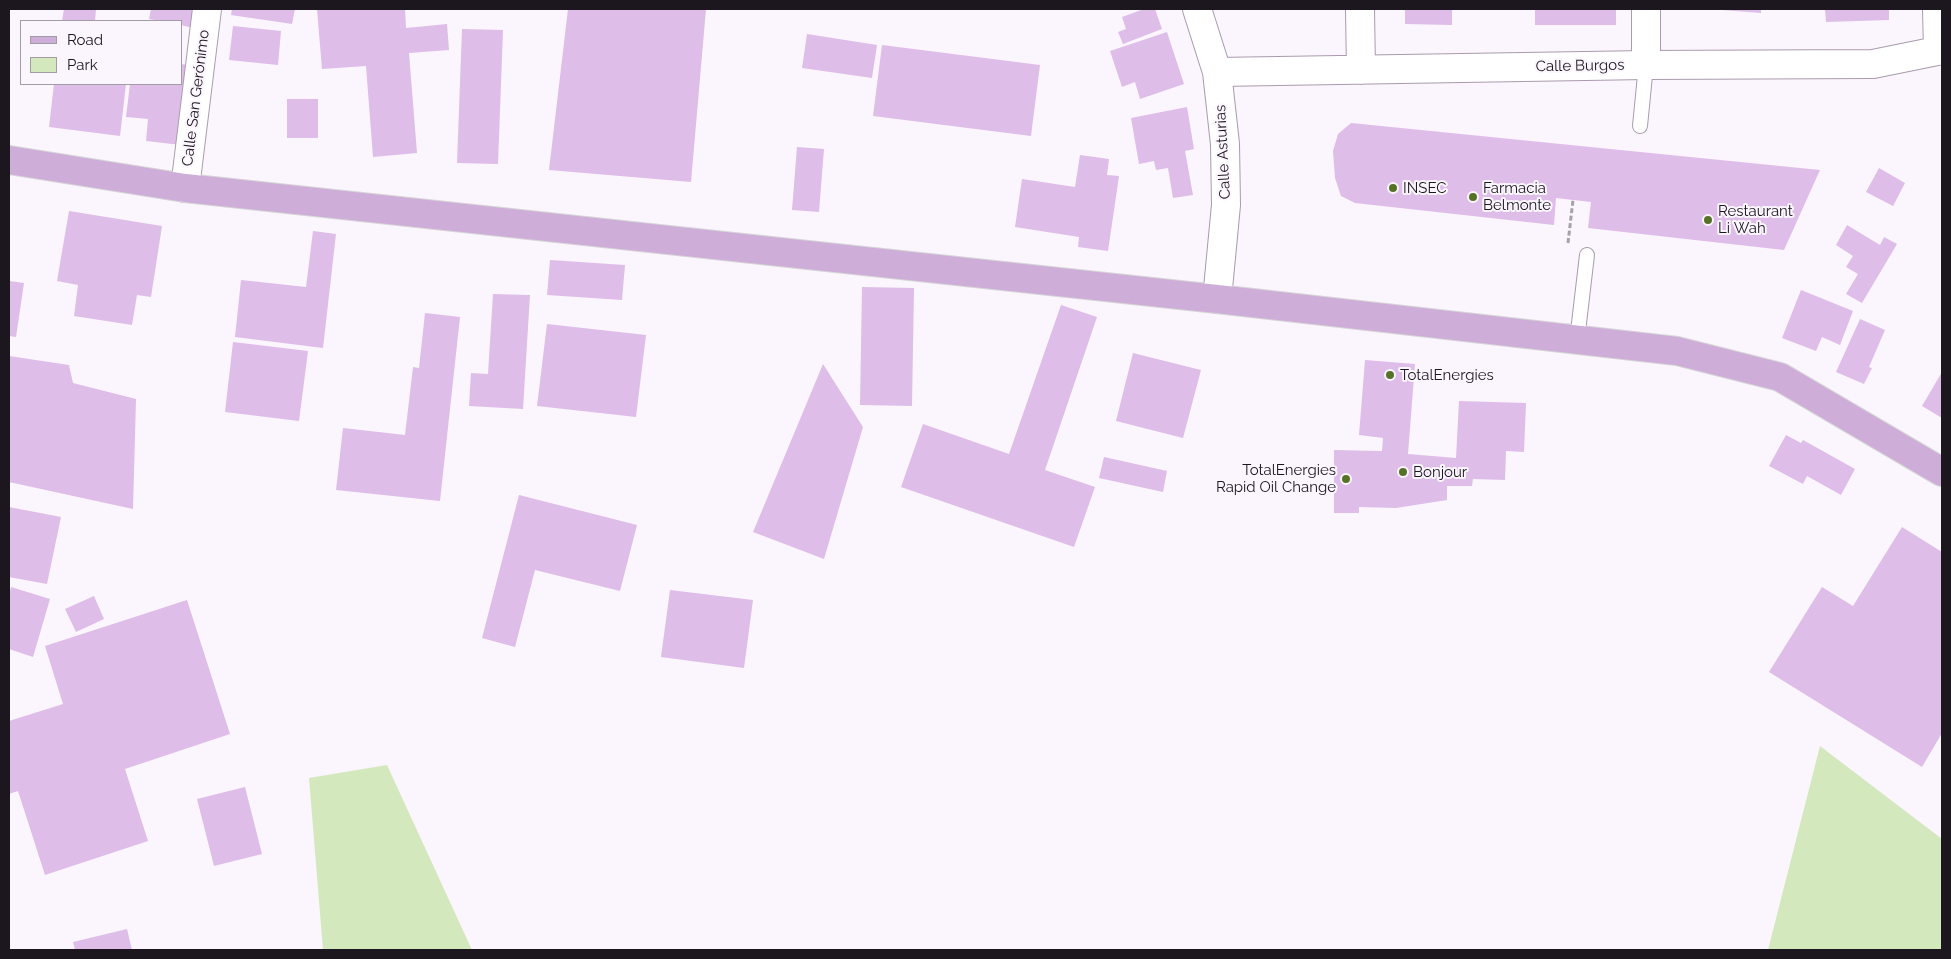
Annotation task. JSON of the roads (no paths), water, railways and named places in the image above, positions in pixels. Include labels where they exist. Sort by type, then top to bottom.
[{"type":"main road","points":[[9,160],[185,188],[1217,299],[1677,351],[1780,377],[1942,472]]},
{"type":"street","name":"Calle San Gerónimo","points":[[185,188],[207,9]]},
{"type":"street","name":"Calle Asturias","points":[[1197,9],[1217,72],[1225,144],[1226,205],[1217,299]]},
{"type":"street","points":[[1360,9],[1361,70]]},
{"type":"street","points":[[1646,9],[1646,65]]},
{"type":"street","points":[[1937,9],[1940,51]]},
{"type":"street","name":"Calle Burgos","points":[[1217,72],[1646,65],[1873,64],[1940,51]]},
{"type":"lane","points":[[1640,126],[1646,65]]},
{"type":"lane","points":[[1577,340],[1588,256]]},
{"type":"place","name":"INSEC","points":[[1393,188]]},
{"type":"place","name":"Farmacia Belmonte","points":[[1473,197]]},
{"type":"place","name":"Restaurant Li Wah","points":[[1708,220]]},
{"type":"place","name":"TotalEnergies","points":[[1390,375]]},
{"type":"place","name":"Bonjour","points":[[1403,472]]},
{"type":"place","name":"TotalEnergies Rapid Oil Change","points":[[1346,479]]}]
